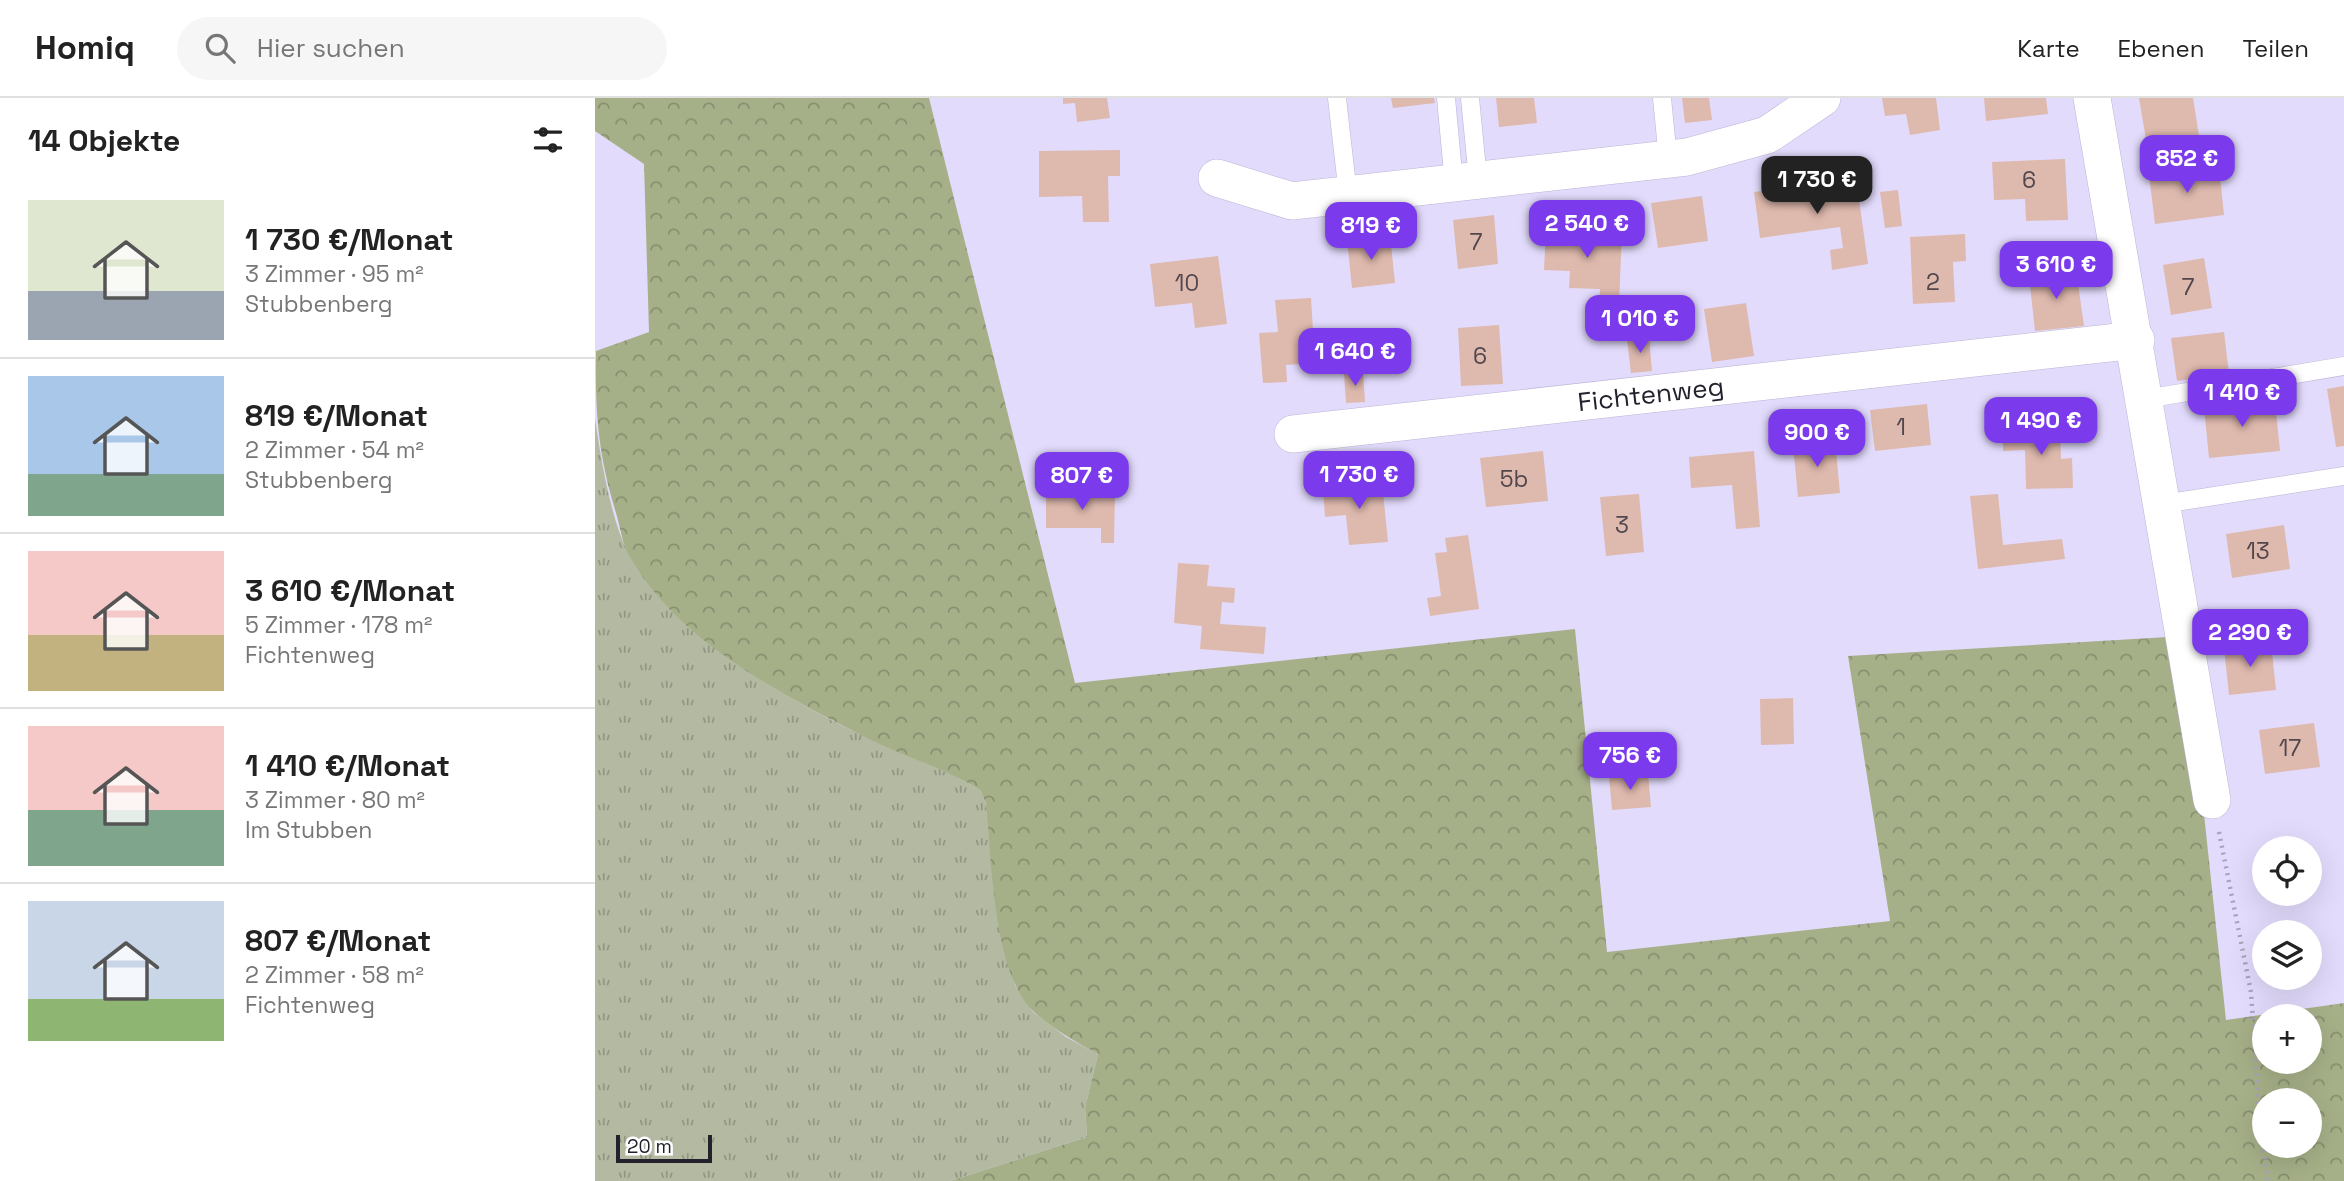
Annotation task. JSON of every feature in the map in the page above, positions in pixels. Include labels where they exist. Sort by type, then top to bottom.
[{"type":"street","points":[[2092,98],[2136,340],[2212,800]]},
{"type":"street","points":[[1217,178],[1292,201],[1688,157],[1767,135],[1819,99]]},
{"type":"street","name":"Fichtenweg","points":[[1293,435],[2136,340]]},
{"type":"lane","points":[[1337,98],[1348,195]]},
{"type":"lane","points":[[1446,98],[1466,182]]},
{"type":"lane","points":[[1466,182],[1470,98]]},
{"type":"lane","points":[[1662,98],[1668,159]]},
{"type":"lane","points":[[2145,399],[2344,366]]},
{"type":"lane","points":[[2163,505],[2344,476]]},
{"type":"path","points":[[2212,800],[2251,992],[2260,1125],[2267,1181]]},
{"type":"green space","points":[[595,98],[929,98],[1075,683],[1575,629],[1607,952],[1890,921],[1848,656],[2185,636],[2226,1020],[2252,1016],[2252,1074],[2322,1074],[2322,1006],[2344,1003],[2344,1181],[950,1181],[1087,1137],[1085,1108],[1098,1054],[1057,1030],[1035,1013],[1021,995],[1010,972],[997,915],[986,803],[980,790],[828,718],[730,660],[672,611],[648,584],[628,554],[601,452],[596,394],[596,351],[649,332],[644,164],[595,131]]},
{"type":"green space","points":[[595,418],[607,487],[622,538],[645,581],[670,608],[732,660],[801,704],[980,790],[986,803],[1015,985],[1033,1012],[1066,1037],[1098,1054],[1085,1108],[1087,1137],[950,1181],[595,1181]]},
{"type":"building","points":[[1063,98],[1107,98],[1110,118],[1077,122],[1075,103],[1063,104]]},
{"type":"building","points":[[1391,98],[1434,98],[1435,103],[1393,108]]},
{"type":"building","points":[[1496,98],[1534,98],[1537,123],[1499,127]]},
{"type":"building","points":[[1682,98],[1709,98],[1712,120],[1685,123]]},
{"type":"building","points":[[1882,98],[1936,98],[1940,130],[1910,135],[1906,114],[1885,116]]},
{"type":"building","points":[[1984,98],[2046,98],[2048,114],[1986,121]]},
{"type":"building","points":[[2139,98],[2193,98],[2201,149],[2149,157]]},
{"type":"building","points":[[1120,150],[1120,176],[1108,176],[1109,222],[1083,222],[1082,196],[1039,197],[1039,151]]},
{"type":"building","points":[[2065,159],[2068,220],[2026,221],[2025,199],[1994,200],[1992,162]]},
{"type":"building","points":[[2219,167],[2224,215],[2155,224],[2149,175]]},
{"type":"building","points":[[1856,178],[1868,264],[1832,270],[1830,250],[1843,248],[1840,227],[1760,238],[1754,192]]},
{"type":"building","points":[[1898,190],[1902,226],[1885,228],[1880,192]]},
{"type":"building","points":[[1702,196],[1708,241],[1658,248],[1651,203]]},
{"type":"building","points":[[1494,215],[1498,264],[1458,269],[1453,220]]},
{"type":"building","points":[[1546,229],[1622,231],[1619,305],[1599,305],[1600,289],[1569,288],[1570,271],[1544,270]]},
{"type":"building","points":[[1965,234],[1966,261],[1953,262],[1955,302],[1913,304],[1910,237]]},
{"type":"building","points":[[1390,235],[1395,283],[1352,288],[1347,240]]},
{"type":"building","points":[[1218,256],[1227,324],[1195,328],[1192,303],[1155,307],[1150,264]]},
{"type":"building","points":[[2204,258],[2212,308],[2171,315],[2163,265]]},
{"type":"building","points":[[2076,270],[2084,326],[2035,331],[2029,276]]},
{"type":"building","points":[[1311,298],[1315,363],[1286,365],[1287,382],[1263,383],[1259,333],[1278,332],[1275,300]]},
{"type":"building","points":[[1746,303],[1754,356],[1712,362],[1704,309]]},
{"type":"building","points":[[1499,325],[1503,384],[1461,386],[1458,328]]},
{"type":"building","points":[[2224,332],[2229,374],[2177,381],[2171,338]]},
{"type":"building","points":[[1649,338],[1652,371],[1631,373],[1627,340]]},
{"type":"building","points":[[1363,373],[1365,402],[1346,403],[1344,374]]},
{"type":"building","points":[[2344,386],[2344,446],[2336,447],[2327,389]]},
{"type":"building","points":[[2275,401],[2280,451],[2209,458],[2204,407]]},
{"type":"building","points":[[1927,404],[1931,445],[1875,451],[1870,410]]},
{"type":"building","points":[[2060,428],[2061,459],[2072,458],[2073,488],[2026,489],[2025,450],[2003,451],[2003,430]]},
{"type":"building","points":[[1835,441],[1840,493],[1798,497],[1793,445]]},
{"type":"building","points":[[1543,451],[1548,501],[1486,507],[1480,458]]},
{"type":"building","points":[[1754,451],[1760,527],[1736,529],[1732,485],[1691,488],[1689,457]]},
{"type":"building","points":[[1382,482],[1388,542],[1349,545],[1346,515],[1325,517],[1323,488]]},
{"type":"building","points":[[1046,492],[1115,492],[1114,543],[1101,543],[1101,528],[1046,528]]},
{"type":"building","points":[[1639,494],[1644,552],[1606,556],[1600,497]]},
{"type":"building","points":[[1998,494],[2003,545],[2062,539],[2065,559],[1978,569],[1970,496]]},
{"type":"building","points":[[2284,525],[2290,569],[2232,578],[2226,534]]},
{"type":"building","points":[[1468,535],[1479,609],[1430,616],[1427,598],[1441,596],[1435,553],[1447,552],[1445,538]]},
{"type":"building","points":[[1178,563],[1209,565],[1207,586],[1235,588],[1234,603],[1222,602],[1220,624],[1266,627],[1264,654],[1200,649],[1202,626],[1174,623]]},
{"type":"building","points":[[2271,643],[2276,690],[2229,695],[2224,648]]},
{"type":"building","points":[[1793,698],[1794,744],[1761,745],[1760,699]]},
{"type":"building","points":[[2314,723],[2320,767],[2265,774],[2259,730]]},
{"type":"building","points":[[1648,773],[1651,807],[1612,810],[1609,776]]}]
